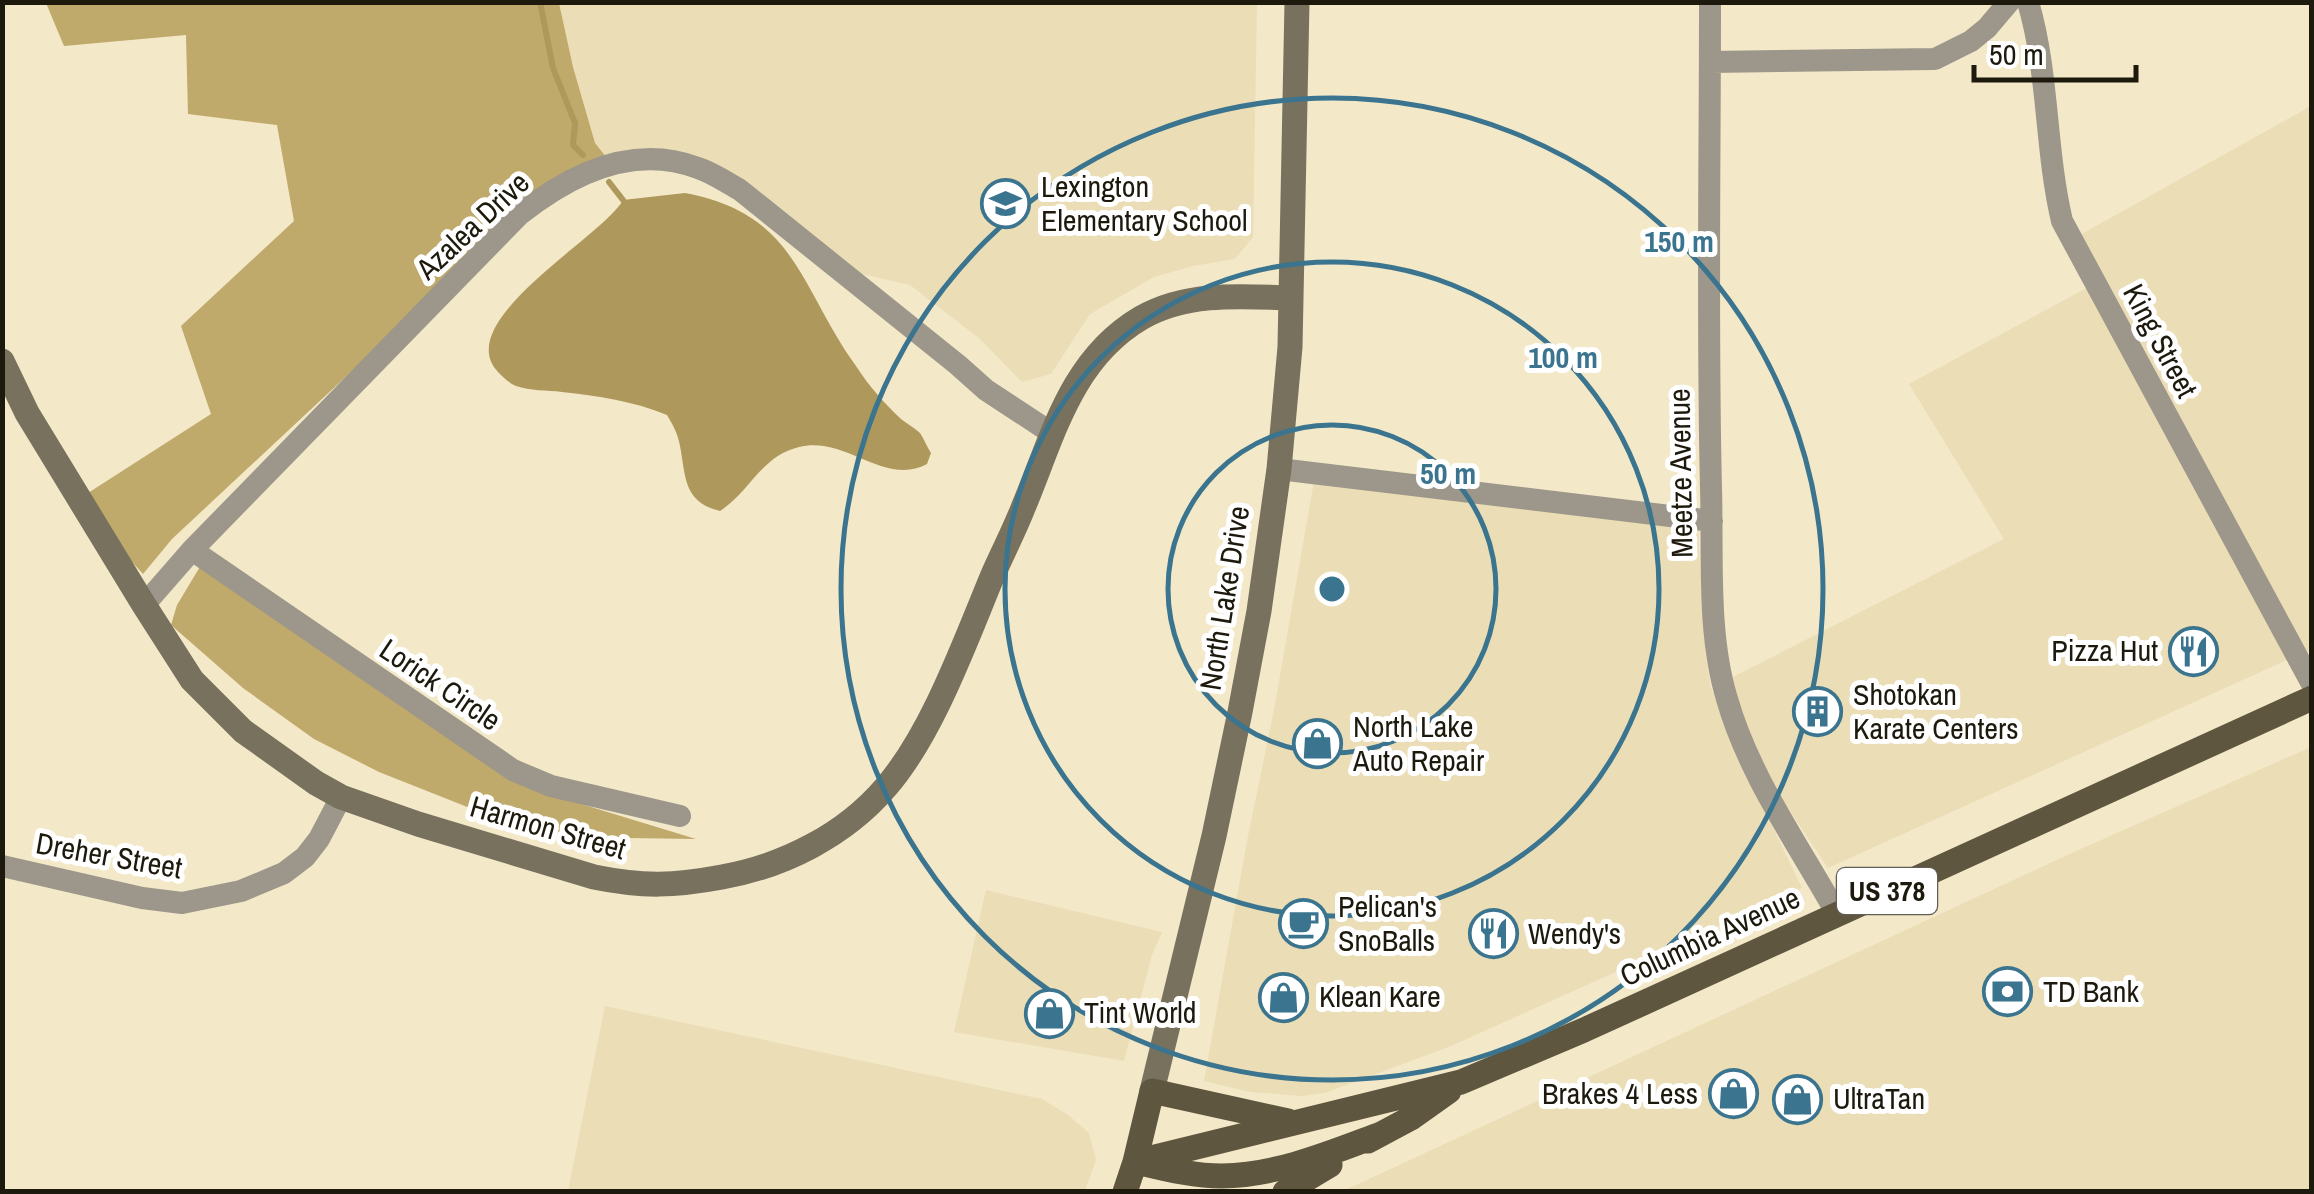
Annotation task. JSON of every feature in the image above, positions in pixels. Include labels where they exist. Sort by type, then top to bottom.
[{"type":"main road","name":"Columbia Avenue","points":[[1135,1162],[1461,1082],[1576,1034],[2312,698]]},
{"type":"main road","name":"Columbia Avenue","points":[[1285,1192],[1412,1118],[1461,1082]]},
{"type":"main road","points":[[1152,1092],[1298,1123]]},
{"type":"main road","name":"North Lake Drive","points":[[1125,1192],[1152,1092]]},
{"type":"main road","name":"Columbia Avenue","points":[[1135,1162],[1184,1173],[1223,1176],[1259,1172],[1297,1165],[1382,1134]]},
{"type":"street","name":"North Lake Drive","points":[[1152,1092],[1237,729],[1279,469],[1290,347],[1296,2]]},
{"type":"street","name":"Meetze Avenue","points":[[1710,2],[1709,411],[1717,656],[1739,735],[1837,914]]},
{"type":"street","points":[[1710,62],[1934,59],[1987,28],[2010,2]]},
{"type":"street","name":"King Street","points":[[2028,2],[2038,45],[2054,186],[2062,221],[2312,684]]},
{"type":"street","name":"Azalea Drive","points":[[144,606],[192,550],[519,215],[552,191],[611,163],[636,159],[679,162],[717,176],[740,190],[986,390],[1053,434]]},
{"type":"street","name":"Harmon Street","points":[[2,362],[78,499],[192,680],[243,732],[316,784],[342,797],[557,867],[630,885],[669,885],[746,872],[783,860],[855,817],[886,788],[924,729],[966,641],[1080,375],[1106,345],[1141,319],[1208,297],[1290,298]]},
{"type":"street","points":[[1279,469],[1712,522]]},
{"type":"street","name":"Lorick Circle","points":[[192,550],[513,770],[551,786],[680,816]]},
{"type":"street","name":"Dreher Street","points":[[2,866],[142,898],[182,902],[241,891],[284,873],[305,857],[342,797]]},
{"type":"shaded area","points":[[46,3],[559,3],[595,143],[611,163],[519,215],[172,539],[143,574],[114,542],[88,493],[211,414],[181,326],[294,221],[277,125],[188,114],[186,35],[64,46]]},
{"type":"shaded area","name":"Lexington Elementary School","points":[[559,3],[1257,3],[1253,237],[1235,259],[1154,277],[1090,314],[1051,374],[1022,382],[980,339],[910,285],[839,269],[717,176],[611,163],[595,143]]},
{"type":"shaded area","points":[[2311,106],[2311,649],[1828,868],[1739,735],[1723,682],[2004,539],[1909,384],[2094,284],[2071,240]]},
{"type":"shaded area","points":[[685,193],[722,203],[751,218],[773,236],[791,258],[866,380],[901,419],[920,433],[931,453],[927,464],[896,469],[832,448],[799,447],[765,466],[720,511],[699,501],[688,487],[678,438],[667,415],[615,400],[521,388],[498,372],[489,351],[494,329],[535,281],[623,200]]},
{"type":"shaded area","points":[[1314,481],[1698,529],[1711,688],[1731,740],[1802,888],[1451,1046],[1325,1093],[1301,1096],[1250,1092],[1204,1081]]},
{"type":"shaded area","points":[[201,565],[542,792],[696,839],[557,837],[379,772],[314,739],[243,688],[171,625],[177,605]]},
{"type":"shaded area","points":[[2311,747],[2311,1191],[1343,1191],[2074,852]]},
{"type":"shaded area","points":[[986,890],[1162,932],[1152,955],[1124,1061],[954,1032]]},
{"type":"shaded area","points":[[605,1006],[1042,1099],[1089,1133],[1096,1160],[1085,1191],[568,1191]]},
{"type":"waterway","points":[[540,2],[553,68],[575,123],[573,145],[583,155]]},
{"type":"waterway","points":[[609,182],[623,200]]},
{"type":"place","name":"Lexington Elementary School","points":[[1006,204]]},
{"type":"place","name":"Pizza Hut","points":[[2193,651]]},
{"type":"place","name":"Shotokan Karate Centers","points":[[1818,712]]},
{"type":"place","name":"North Lake Auto Repair","points":[[1318,744]]},
{"type":"place","name":"Pelican's SnoBalls","points":[[1303,924]]},
{"type":"place","name":"Wendy's","points":[[1493,934]]},
{"type":"place","name":"TD Bank","points":[[2008,992]]},
{"type":"place","name":"Klean Kare","points":[[1284,997]]},
{"type":"place","name":"Tint World","points":[[1049,1013]]},
{"type":"place","name":"Brakes 4 Less","points":[[1733,1094]]},
{"type":"place","name":"UltraTan","points":[[1798,1099]]}]
